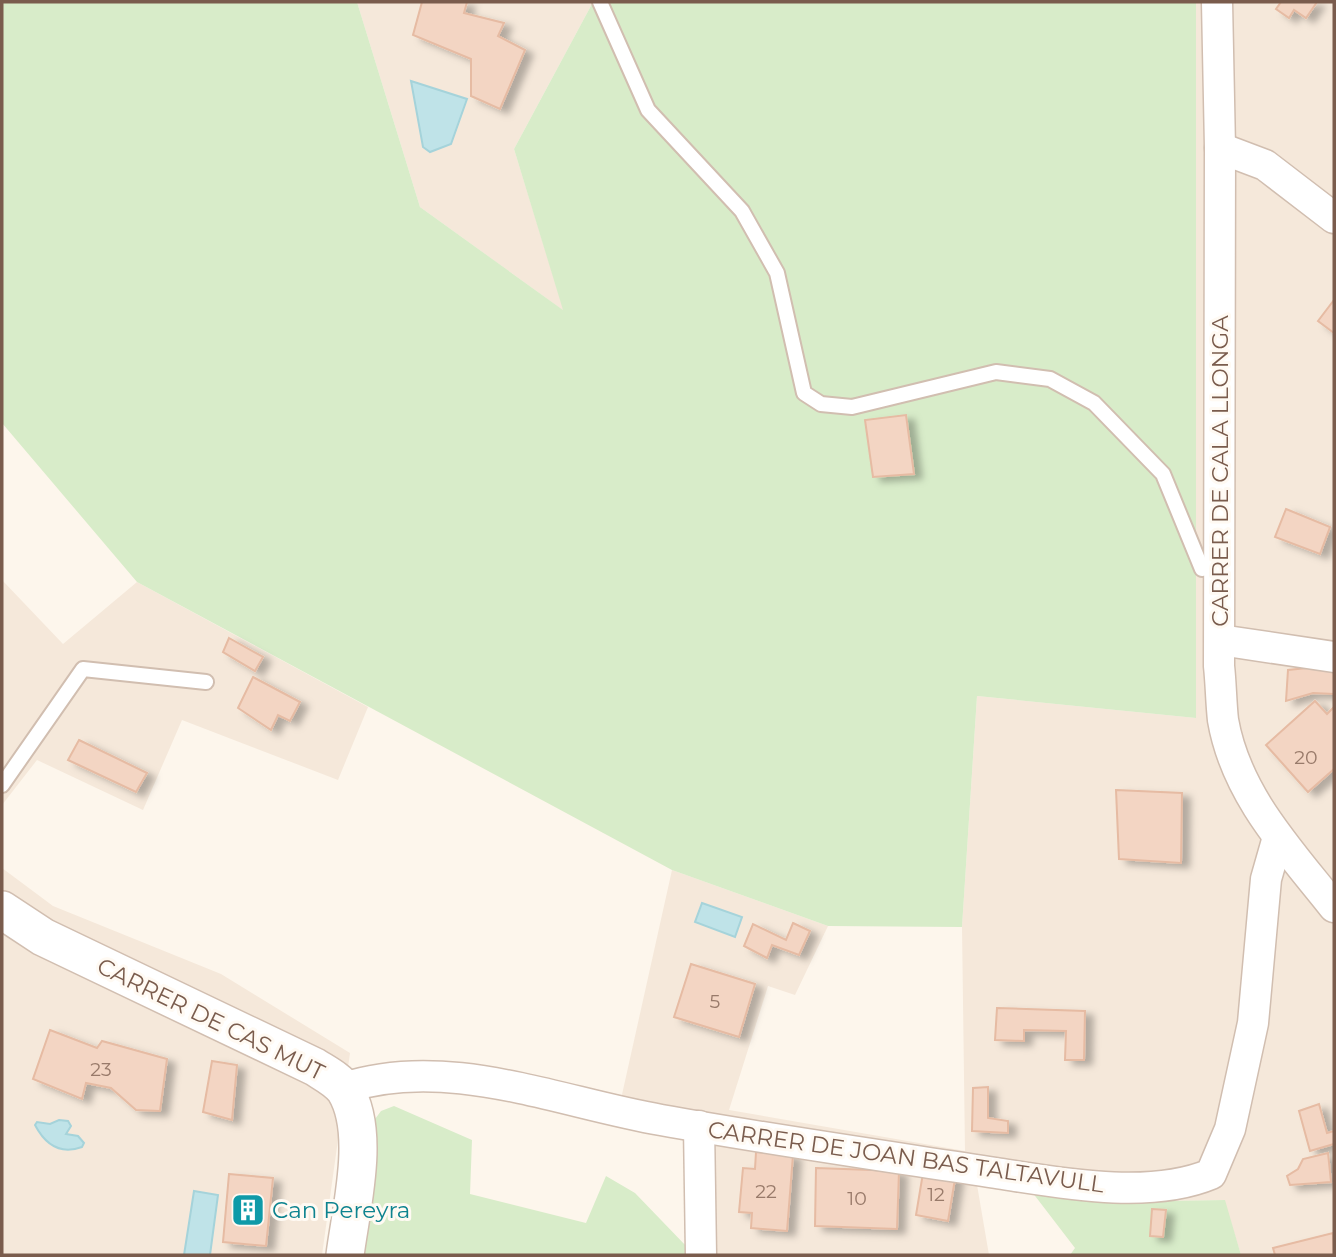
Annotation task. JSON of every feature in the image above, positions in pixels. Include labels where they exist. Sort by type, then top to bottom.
[{"type":"street","name":"CARRER DE CALA LLONGA","points":[[1217,2],[1220,148],[1220,640],[1224,720],[1236,765],[1258,809],[1334,907]]},
{"type":"street","points":[[1220,148],[1265,165],[1334,218]]},
{"type":"street","points":[[1220,640],[1334,657]]},
{"type":"street","name":"CARRER DE JOAN BAS TALTAVULL","points":[[344,1088],[365,1082],[423,1074],[526,1090],[699,1126],[1098,1188],[1194,1181],[1211,1174],[1230,1129],[1253,1023],[1266,879],[1278,837]]},
{"type":"street","name":"CARRER DE CAS MUT","points":[[2,910],[43,937],[315,1067],[344,1088],[356,1122],[359,1144],[345,1255]]},
{"type":"street","points":[[699,1126],[701,1255]]},
{"type":"lane","points":[[600,2],[648,110],[742,211],[777,273],[785,319],[804,393],[821,404],[852,407],[996,372],[1050,379],[1094,403],[1163,474],[1202,569],[1220,564]]},
{"type":"lane","points":[[2,785],[83,669],[206,682]]},
{"type":"shaded area","points":[[357,2],[593,2],[514,149],[564,311],[420,207]]},
{"type":"shaded area","points":[[1196,2],[1334,2],[1334,1255],[1241,1255],[1224,1200],[1105,1202],[976,1179],[989,1255],[688,1255],[688,1136],[615,1126],[672,870],[828,926],[795,995],[768,986],[729,1110],[965,1151],[962,927],[977,696],[1196,718]]},
{"type":"shaded area","points":[[2,580],[63,644],[137,582],[368,707],[338,780],[182,720],[143,810],[37,760],[2,805]]},
{"type":"shaded area","points":[[2,868],[53,906],[221,974],[350,1053],[322,1255],[2,1255]]},
{"type":"green space","points":[[2,2],[357,2],[420,207],[563,310],[514,149],[593,2],[1196,2],[1196,718],[977,696],[962,927],[828,926],[672,870],[137,582],[2,423]]},
{"type":"green space","points":[[394,1106],[472,1140],[470,1194],[586,1223],[606,1176],[635,1193],[688,1248],[688,1255],[360,1255],[372,1123],[381,1111]]},
{"type":"green space","points":[[1029,1188],[1105,1202],[1225,1200],[1241,1255],[1070,1255],[1075,1248]]},
{"type":"water","points":[[411,81],[467,99],[451,144],[430,152],[423,147]]},
{"type":"water","points":[[702,903],[742,917],[735,937],[695,922]]},
{"type":"water","points":[[59,1120],[68,1121],[71,1126],[66,1134],[78,1136],[84,1143],[82,1147],[60,1149],[43,1138],[35,1125],[37,1122],[50,1124]]},
{"type":"water","points":[[194,1191],[218,1195],[210,1255],[184,1255]]},
{"type":"building","points":[[422,2],[467,2],[464,13],[504,23],[498,36],[525,50],[500,109],[471,96],[471,59],[413,35]]},
{"type":"building","points":[[1281,2],[1317,2],[1306,18],[1294,10],[1289,18],[1276,9]]},
{"type":"building","points":[[1334,300],[1334,333],[1318,321]]},
{"type":"building","points":[[906,415],[914,474],[873,477],[865,420]]},
{"type":"building","points":[[1286,509],[1330,527],[1320,554],[1275,537]]},
{"type":"building","points":[[229,638],[263,657],[255,671],[223,652]]},
{"type":"building","points":[[1317,667],[1334,671],[1334,694],[1313,693],[1286,701],[1288,670]]},
{"type":"building","points":[[253,677],[300,702],[290,721],[278,715],[271,730],[238,708]]},
{"type":"building","points":[[1315,701],[1327,714],[1334,707],[1334,769],[1308,792],[1266,745]]},
{"type":"building","points":[[79,740],[147,773],[136,792],[68,760]]},
{"type":"building","points":[[1116,790],[1182,793],[1181,863],[1119,859]]},
{"type":"building","points":[[793,923],[810,931],[799,955],[772,945],[767,958],[744,946],[753,924],[786,940]]},
{"type":"building","points":[[691,964],[755,984],[739,1037],[674,1017]]},
{"type":"building","points":[[997,1008],[1085,1011],[1084,1060],[1065,1060],[1066,1031],[1024,1030],[1024,1041],[995,1040]]},
{"type":"building","points":[[50,1030],[97,1048],[102,1041],[167,1059],[160,1111],[136,1110],[111,1088],[86,1083],[82,1099],[33,1079]]},
{"type":"building","points":[[212,1061],[237,1065],[232,1120],[203,1112]]},
{"type":"building","points":[[988,1087],[988,1118],[1008,1121],[1008,1133],[972,1131],[973,1088]]},
{"type":"building","points":[[1319,1104],[1327,1133],[1334,1131],[1334,1144],[1310,1151],[1299,1111]]},
{"type":"building","points":[[756,1152],[793,1155],[787,1231],[751,1228],[752,1213],[739,1212],[743,1168],[755,1169]]},
{"type":"building","points":[[1328,1153],[1331,1182],[1290,1185],[1287,1176],[1298,1169],[1303,1159]]},
{"type":"building","points":[[924,1167],[956,1173],[948,1221],[916,1215]]},
{"type":"building","points":[[816,1168],[899,1171],[897,1229],[815,1226]]},
{"type":"building","name":"Can Pereyra","points":[[229,1174],[273,1178],[266,1246],[223,1242]]},
{"type":"building","points":[[1152,1209],[1166,1210],[1163,1237],[1150,1236]]},
{"type":"building","points":[[1333,1233],[1334,1255],[1275,1255],[1273,1248]]},
{"type":"place","name":"Can Pereyra","points":[[248,1210]]}]
